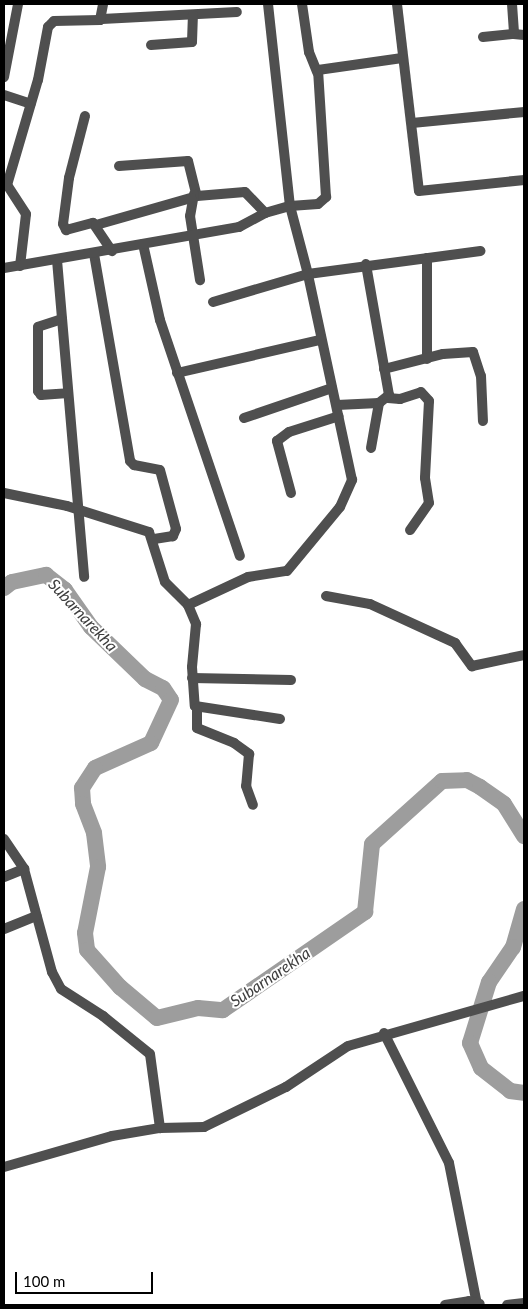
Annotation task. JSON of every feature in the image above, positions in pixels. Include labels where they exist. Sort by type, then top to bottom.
[{"type":"street","points":[[4,77],[18,4]]},
{"type":"street","points":[[102,4],[102,20]]},
{"type":"street","points":[[188,606],[248,577],[287,571],[324,529],[340,507],[352,480],[337,405],[320,340],[308,274],[290,206],[268,4]]},
{"type":"street","points":[[4,268],[112,251],[250,224],[265,213],[290,206],[318,204],[326,197],[317,72],[308,52],[302,4]]},
{"type":"street","points":[[397,4],[402,58],[421,192],[524,180]]},
{"type":"street","points":[[483,37],[519,35],[512,4]]},
{"type":"street","points":[[20,266],[26,214],[7,185],[31,104],[50,24],[237,12]]},
{"type":"street","points":[[151,46],[192,42],[193,16]]},
{"type":"street","points":[[317,72],[402,58]]},
{"type":"street","points":[[4,96],[31,104]]},
{"type":"street","points":[[412,123],[524,112]]},
{"type":"street","points":[[85,116],[69,178],[63,224],[66,230],[89,222],[96,225],[112,251]]},
{"type":"street","points":[[119,166],[188,161],[193,196],[192,235],[200,280]]},
{"type":"street","points":[[96,225],[193,196],[205,199],[245,192],[265,213]]},
{"type":"street","points":[[143,244],[156,308],[240,556]]},
{"type":"street","points":[[213,302],[308,274],[366,264],[480,250]]},
{"type":"street","points":[[94,254],[130,460],[134,465],[160,470],[176,529],[173,536],[154,539]]},
{"type":"street","points":[[427,258],[427,359]]},
{"type":"street","points":[[57,260],[68,393],[81,510],[84,577]]},
{"type":"street","points":[[366,264],[384,369],[383,400],[371,448]]},
{"type":"street","points":[[62,318],[38,327],[38,391],[41,395],[68,393]]},
{"type":"street","points":[[177,373],[320,340]]},
{"type":"street","points":[[384,369],[463,352],[476,354],[483,421]]},
{"type":"street","points":[[244,418],[332,388]]},
{"type":"street","points":[[337,405],[400,399],[421,392],[429,401],[425,478],[429,503],[410,530]]},
{"type":"street","points":[[291,493],[278,441],[289,432],[339,416]]},
{"type":"street","points":[[4,493],[81,510],[146,530],[154,539],[165,582],[188,606],[197,631],[192,678],[197,708],[197,728],[234,743],[249,754],[246,786],[253,805]]},
{"type":"street","points":[[326,596],[370,604],[455,642],[472,666],[524,655]]},
{"type":"street","points":[[192,678],[291,680]]},
{"type":"street","points":[[197,708],[280,719]]},
{"type":"street","points":[[4,839],[24,868],[37,916],[61,989],[103,1016],[150,1054],[155,1069],[160,1128]]},
{"type":"street","points":[[4,877],[24,868]]},
{"type":"street","points":[[4,929],[37,916]]},
{"type":"street","points":[[4,1167],[112,1136],[160,1128],[204,1127],[286,1087],[333,1054],[384,1033],[524,996]]},
{"type":"street","points":[[384,1033],[449,1163],[479,1304],[445,1305]]},
{"type":"street","points":[[508,1305],[524,1303]]},
{"type":"waterway","name":"Subarnarekha","points":[[4,588],[12,582],[46,575],[65,590],[91,627],[145,679],[163,688],[171,700],[151,743],[95,768],[82,788],[83,804],[94,833],[98,867],[85,933],[87,950],[120,987],[157,1018],[198,1008],[223,1010],[365,912],[372,844],[442,781],[467,780],[480,787],[504,804],[524,836]]},
{"type":"waterway","name":"Subarnarekha","points":[[524,909],[513,947],[489,982],[470,1043],[481,1068],[510,1091],[524,1093]]}]
